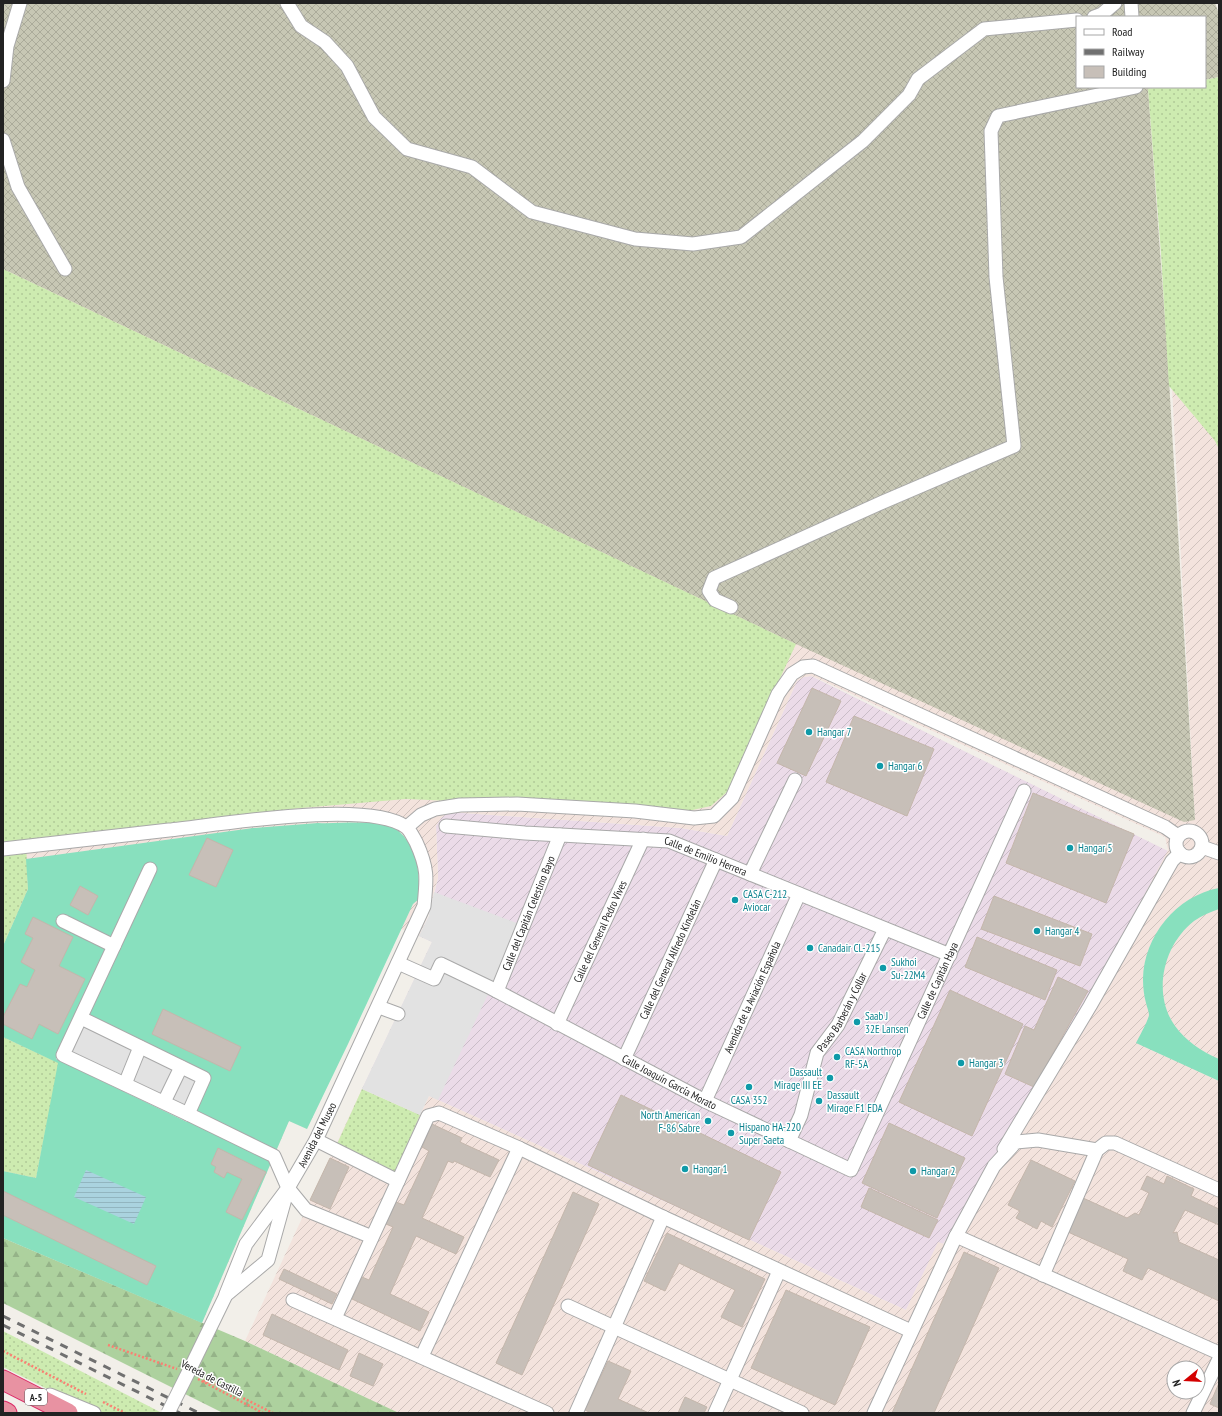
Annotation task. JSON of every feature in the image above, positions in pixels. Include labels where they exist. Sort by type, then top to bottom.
[{"type":"highway","name":"A-5","points":[[3,1379],[68,1413]]},
{"type":"highway","points":[[3,1411],[7,1413]]},
{"type":"street","points":[[3,81],[7,46],[20,3]]},
{"type":"street","points":[[287,3],[301,26],[325,42],[347,66],[374,117],[407,149],[472,167],[532,212],[635,239],[693,244],[741,237],[863,142],[909,95],[918,79],[984,29],[1076,20]]},
{"type":"street","points":[[1097,16],[1102,14],[1115,3]]},
{"type":"street","points":[[1131,3],[1132,16]]},
{"type":"street","points":[[731,607],[715,600],[709,590],[714,578],[883,502],[1014,446],[996,277],[991,131],[998,116],[1131,88]]},
{"type":"street","points":[[3,140],[18,187],[65,268]]},
{"type":"street","points":[[3,849],[300,815],[364,815],[390,819],[407,827],[421,815],[435,809],[460,805],[524,804],[635,811],[694,818],[714,816],[732,798],[778,694],[792,674],[803,667],[813,666],[1165,827],[1178,836]]},
{"type":"street","points":[[750,874],[795,780]]},
{"type":"street","name":"Calle de Capitán Haya","points":[[851,1170],[1024,791]]},
{"type":"street","name":"Calle de Emilio Herrera","points":[[446,826],[560,835],[670,841],[950,955]]},
{"type":"street","name":"Avenida del Museo","points":[[168,1413],[224,1297],[268,1260],[288,1188],[316,1140],[424,906],[427,880],[424,859],[407,827]]},
{"type":"street","points":[[1185,831],[1193,831],[1202,839],[1202,847],[1200,852],[1193,857],[1184,856],[1180,853],[1176,845],[1178,836],[1185,831]]},
{"type":"street","name":"Calle del Capitán Celestino Bayo","points":[[494,990],[560,835]]},
{"type":"street","name":"Calle del General Pedro Vives","points":[[556,1024],[643,839]]},
{"type":"street","points":[[1202,847],[1219,853]]},
{"type":"street","points":[[874,1413],[956,1236],[994,1166],[1090,1006],[1172,861],[1180,853]]},
{"type":"street","name":"Calle del General Alfredo Kindelán","points":[[624,1059],[716,860]]},
{"type":"street","points":[[150,869],[81,1018],[62,1055],[164,1102],[274,1156],[288,1188],[306,1210],[372,1237]]},
{"type":"street","name":"Avenida de la Aviación Española","points":[[704,1101],[799,894]]},
{"type":"street","points":[[63,920],[114,946]]},
{"type":"street","name":"Paseo Barberán y Collar","points":[[789,1141],[801,1115],[817,1053],[838,1024],[885,928]]},
{"type":"street","name":"Calle Joaquín García Morato","points":[[398,963],[434,979],[440,964],[494,990],[704,1101],[851,1170]]},
{"type":"street","points":[[378,1006],[398,1014]]},
{"type":"street","points":[[81,1018],[204,1078],[188,1114]]},
{"type":"street","points":[[125,1084],[140,1047]]},
{"type":"street","points":[[164,1102],[181,1066]]},
{"type":"street","points":[[335,1318],[428,1116],[439,1112],[911,1331]]},
{"type":"street","points":[[316,1140],[398,1181]]},
{"type":"street","points":[[994,1166],[1016,1142],[1038,1140],[1097,1150]]},
{"type":"street","points":[[1043,1275],[1097,1150],[1106,1143],[1115,1143],[1219,1190]]},
{"type":"street","points":[[422,1356],[519,1148]]},
{"type":"street","points":[[224,1297],[246,1244],[288,1188]]},
{"type":"street","points":[[576,1413],[663,1217]]},
{"type":"street","points":[[956,1236],[1219,1353]]},
{"type":"street","points":[[715,1413],[779,1271]]},
{"type":"street","points":[[293,1300],[422,1356],[547,1413]]},
{"type":"street","points":[[568,1306],[802,1413]]},
{"type":"street","points":[[1193,1413],[1219,1359]]},
{"type":"street","points":[[3,1379],[94,1413]]},
{"type":"path","name":"Vereda de Castilla","points":[[108,1346],[188,1373],[200,1381],[263,1413]]},
{"type":"path","points":[[3,1351],[90,1396]]},
{"type":"path","points":[[200,1381],[215,1384],[273,1413]]},
{"type":"path","points":[[97,1400],[125,1413]]},
{"type":"shaded area","points":[[3,3],[1215,3],[1219,14],[1219,77],[1206,80],[1206,16],[1076,16],[1076,88],[1154,88],[1148,89],[1167,346],[1195,820],[1184,822],[785,639],[3,269]]},
{"type":"shaded area","points":[[1219,78],[1219,1413],[398,1413],[245,1341],[362,1089],[420,1115],[429,1096],[906,1310],[938,1242],[944,1244],[1092,994],[1168,850],[1165,837],[812,676],[804,677],[797,681],[727,836],[681,828],[449,812],[441,818],[436,826],[438,878],[427,918],[419,936],[401,929],[307,1129],[289,1121],[202,1323],[3,1238],[3,269],[1195,820],[1170,350],[1205,88]]},
{"type":"shaded area","points":[[811,676],[1168,851],[1092,994],[943,1244],[938,1243],[906,1310],[429,1096],[362,1089],[432,942],[419,936],[429,916],[438,878],[436,826],[441,818],[449,812],[681,828],[727,836],[797,681],[804,677]]},
{"type":"shaded area","points":[[434,892],[517,923],[491,988],[438,1100],[429,1096],[420,1115],[362,1089],[432,942],[419,936],[429,916]]},
{"type":"shaded area","points":[[77,1013],[210,1075],[187,1122],[56,1059]]},
{"type":"green space","points":[[1219,77],[1219,449],[1215,441],[1169,386],[1161,254],[1148,89],[1206,88],[1206,80]]},
{"type":"green space","points":[[3,269],[796,644],[727,792],[711,806],[688,811],[406,799],[301,808],[26,841],[28,889],[3,946]]},
{"type":"green space","points":[[318,823],[373,823],[394,828],[408,841],[416,859],[420,898],[413,904],[307,1129],[289,1121],[202,1323],[3,1238],[3,1171],[36,1178],[58,1063],[3,1037],[3,946],[28,889],[26,859],[253,828]]},
{"type":"green space","points":[[1219,888],[1219,909],[1194,921],[1183,931],[1175,943],[1168,956],[1164,970],[1163,985],[1164,999],[1168,1013],[1175,1026],[1184,1037],[1195,1046],[1219,1059],[1219,1081],[1136,1043],[1149,1015],[1144,994],[1143,979],[1149,948],[1156,933],[1165,920],[1176,909],[1203,892]]},
{"type":"green space","points":[[3,1037],[59,1063],[36,1178],[3,1171]]},
{"type":"green space","points":[[362,1089],[420,1115],[395,1172],[337,1144]]},
{"type":"green space","points":[[3,1238],[245,1341],[399,1413],[223,1413],[3,1303]]},
{"type":"green space","points":[[3,1331],[162,1413],[96,1413],[3,1367]]},
{"type":"water","points":[[86,1170],[146,1197],[134,1224],[74,1197]]},
{"type":"building","name":"Hangar 7","points":[[812,688],[841,701],[806,776],[777,763]]},
{"type":"building","name":"Hangar 6","points":[[854,716],[934,749],[907,816],[826,782]]},
{"type":"building","name":"Hangar 5","points":[[1033,793],[1134,834],[1106,903],[1006,863]]},
{"type":"building","points":[[207,838],[233,850],[216,887],[189,875]]},
{"type":"building","points":[[80,886],[98,896],[88,915],[70,905]]},
{"type":"building","name":"Hangar 4","points":[[994,896],[1092,934],[1080,966],[981,929]]},
{"type":"building","points":[[33,917],[73,937],[59,966],[85,979],[58,1034],[39,1024],[32,1039],[3,1024],[3,1017],[20,984],[27,987],[35,970],[21,962],[33,938],[25,934]]},
{"type":"building","points":[[977,937],[1057,970],[1045,1000],[965,967]]},
{"type":"building","points":[[1058,977],[1088,991],[1034,1087],[1005,1074],[1025,1026],[1034,1030]]},
{"type":"building","name":"Hangar 3","points":[[950,990],[1023,1024],[972,1136],[899,1102]]},
{"type":"building","points":[[163,1009],[241,1047],[230,1071],[152,1034]]},
{"type":"building","name":"Hangar 1","points":[[621,1095],[781,1172],[749,1240],[588,1165]]},
{"type":"building","name":"Hangar 2","points":[[889,1123],[965,1158],[937,1218],[862,1183]]},
{"type":"building","points":[[432,1124],[462,1138],[460,1142],[499,1160],[490,1177],[454,1161],[453,1163],[448,1161],[422,1218],[464,1237],[456,1254],[416,1236],[390,1294],[429,1312],[420,1331],[352,1299],[362,1277],[369,1280],[393,1227],[386,1224],[396,1202],[404,1205],[429,1151],[422,1147]]},
{"type":"building","points":[[218,1148],[266,1172],[242,1220],[226,1212],[242,1179],[227,1172],[224,1178],[214,1172],[216,1167],[211,1164]]},
{"type":"building","points":[[330,1158],[349,1167],[330,1209],[310,1200]]},
{"type":"building","points":[[1031,1160],[1075,1181],[1052,1227],[1041,1221],[1037,1229],[1016,1218],[1020,1211],[1008,1205]]},
{"type":"building","points":[[1147,1176],[1164,1184],[1167,1176],[1194,1189],[1191,1196],[1219,1209],[1219,1225],[1185,1210],[1173,1233],[1177,1232],[1179,1242],[1219,1260],[1219,1301],[1148,1268],[1142,1280],[1123,1271],[1128,1259],[1068,1232],[1083,1198],[1127,1218],[1135,1213],[1139,1215],[1149,1193],[1141,1189]]},
{"type":"building","points":[[869,1188],[938,1220],[929,1238],[861,1207]]},
{"type":"building","points":[[3,1191],[156,1266],[147,1285],[3,1215]]},
{"type":"building","points":[[573,1192],[599,1204],[522,1375],[496,1363]]},
{"type":"building","points":[[667,1233],[765,1279],[742,1327],[721,1317],[735,1290],[679,1263],[665,1291],[644,1281]]},
{"type":"building","points":[[964,1252],[999,1268],[934,1413],[892,1413]]},
{"type":"building","points":[[284,1269],[337,1294],[332,1304],[279,1279]]},
{"type":"building","points":[[786,1290],[870,1327],[835,1405],[751,1368]]},
{"type":"building","points":[[272,1314],[348,1350],[339,1370],[263,1335]]},
{"type":"building","points":[[359,1353],[383,1364],[373,1386],[350,1376]]},
{"type":"building","points":[[608,1361],[631,1371],[618,1399],[649,1413],[591,1413],[585,1410]]},
{"type":"building","points":[[1219,1383],[1219,1408],[1210,1404]]},
{"type":"building","points":[[685,1397],[707,1407],[704,1413],[678,1413]]},
{"type":"railway","points":[[3,1316],[199,1413]]},
{"type":"railway","points":[[3,1325],[180,1413]]},
{"type":"place","name":"Hangar 7","points":[[809,732]]},
{"type":"place","name":"Hangar 6","points":[[880,766]]},
{"type":"place","name":"Hangar 5","points":[[1070,848]]},
{"type":"place","name":"CASA C-212 Aviocar","points":[[735,900]]},
{"type":"place","name":"Hangar 4","points":[[1037,931]]},
{"type":"place","name":"Canadair CL-215","points":[[810,948]]},
{"type":"place","name":"Sukhoi Su-22M4","points":[[883,968]]},
{"type":"place","name":"Saab J 32E Lansen","points":[[857,1022]]},
{"type":"place","name":"CASA Northrop RF-5A","points":[[837,1057]]},
{"type":"place","name":"Hangar 3","points":[[961,1063]]},
{"type":"place","name":"Dassault Mirage III EE","points":[[830,1078]]},
{"type":"place","name":"CASA 352","points":[[749,1087]]},
{"type":"place","name":"Dassault Mirage F1 EDA","points":[[819,1101]]},
{"type":"place","name":"North American F-86 Sabre","points":[[708,1121]]},
{"type":"place","name":"Hispano HA-220 Super Saeta","points":[[731,1133]]},
{"type":"place","name":"Hangar 1","points":[[685,1169]]},
{"type":"place","name":"Hangar 2","points":[[913,1171]]}]
